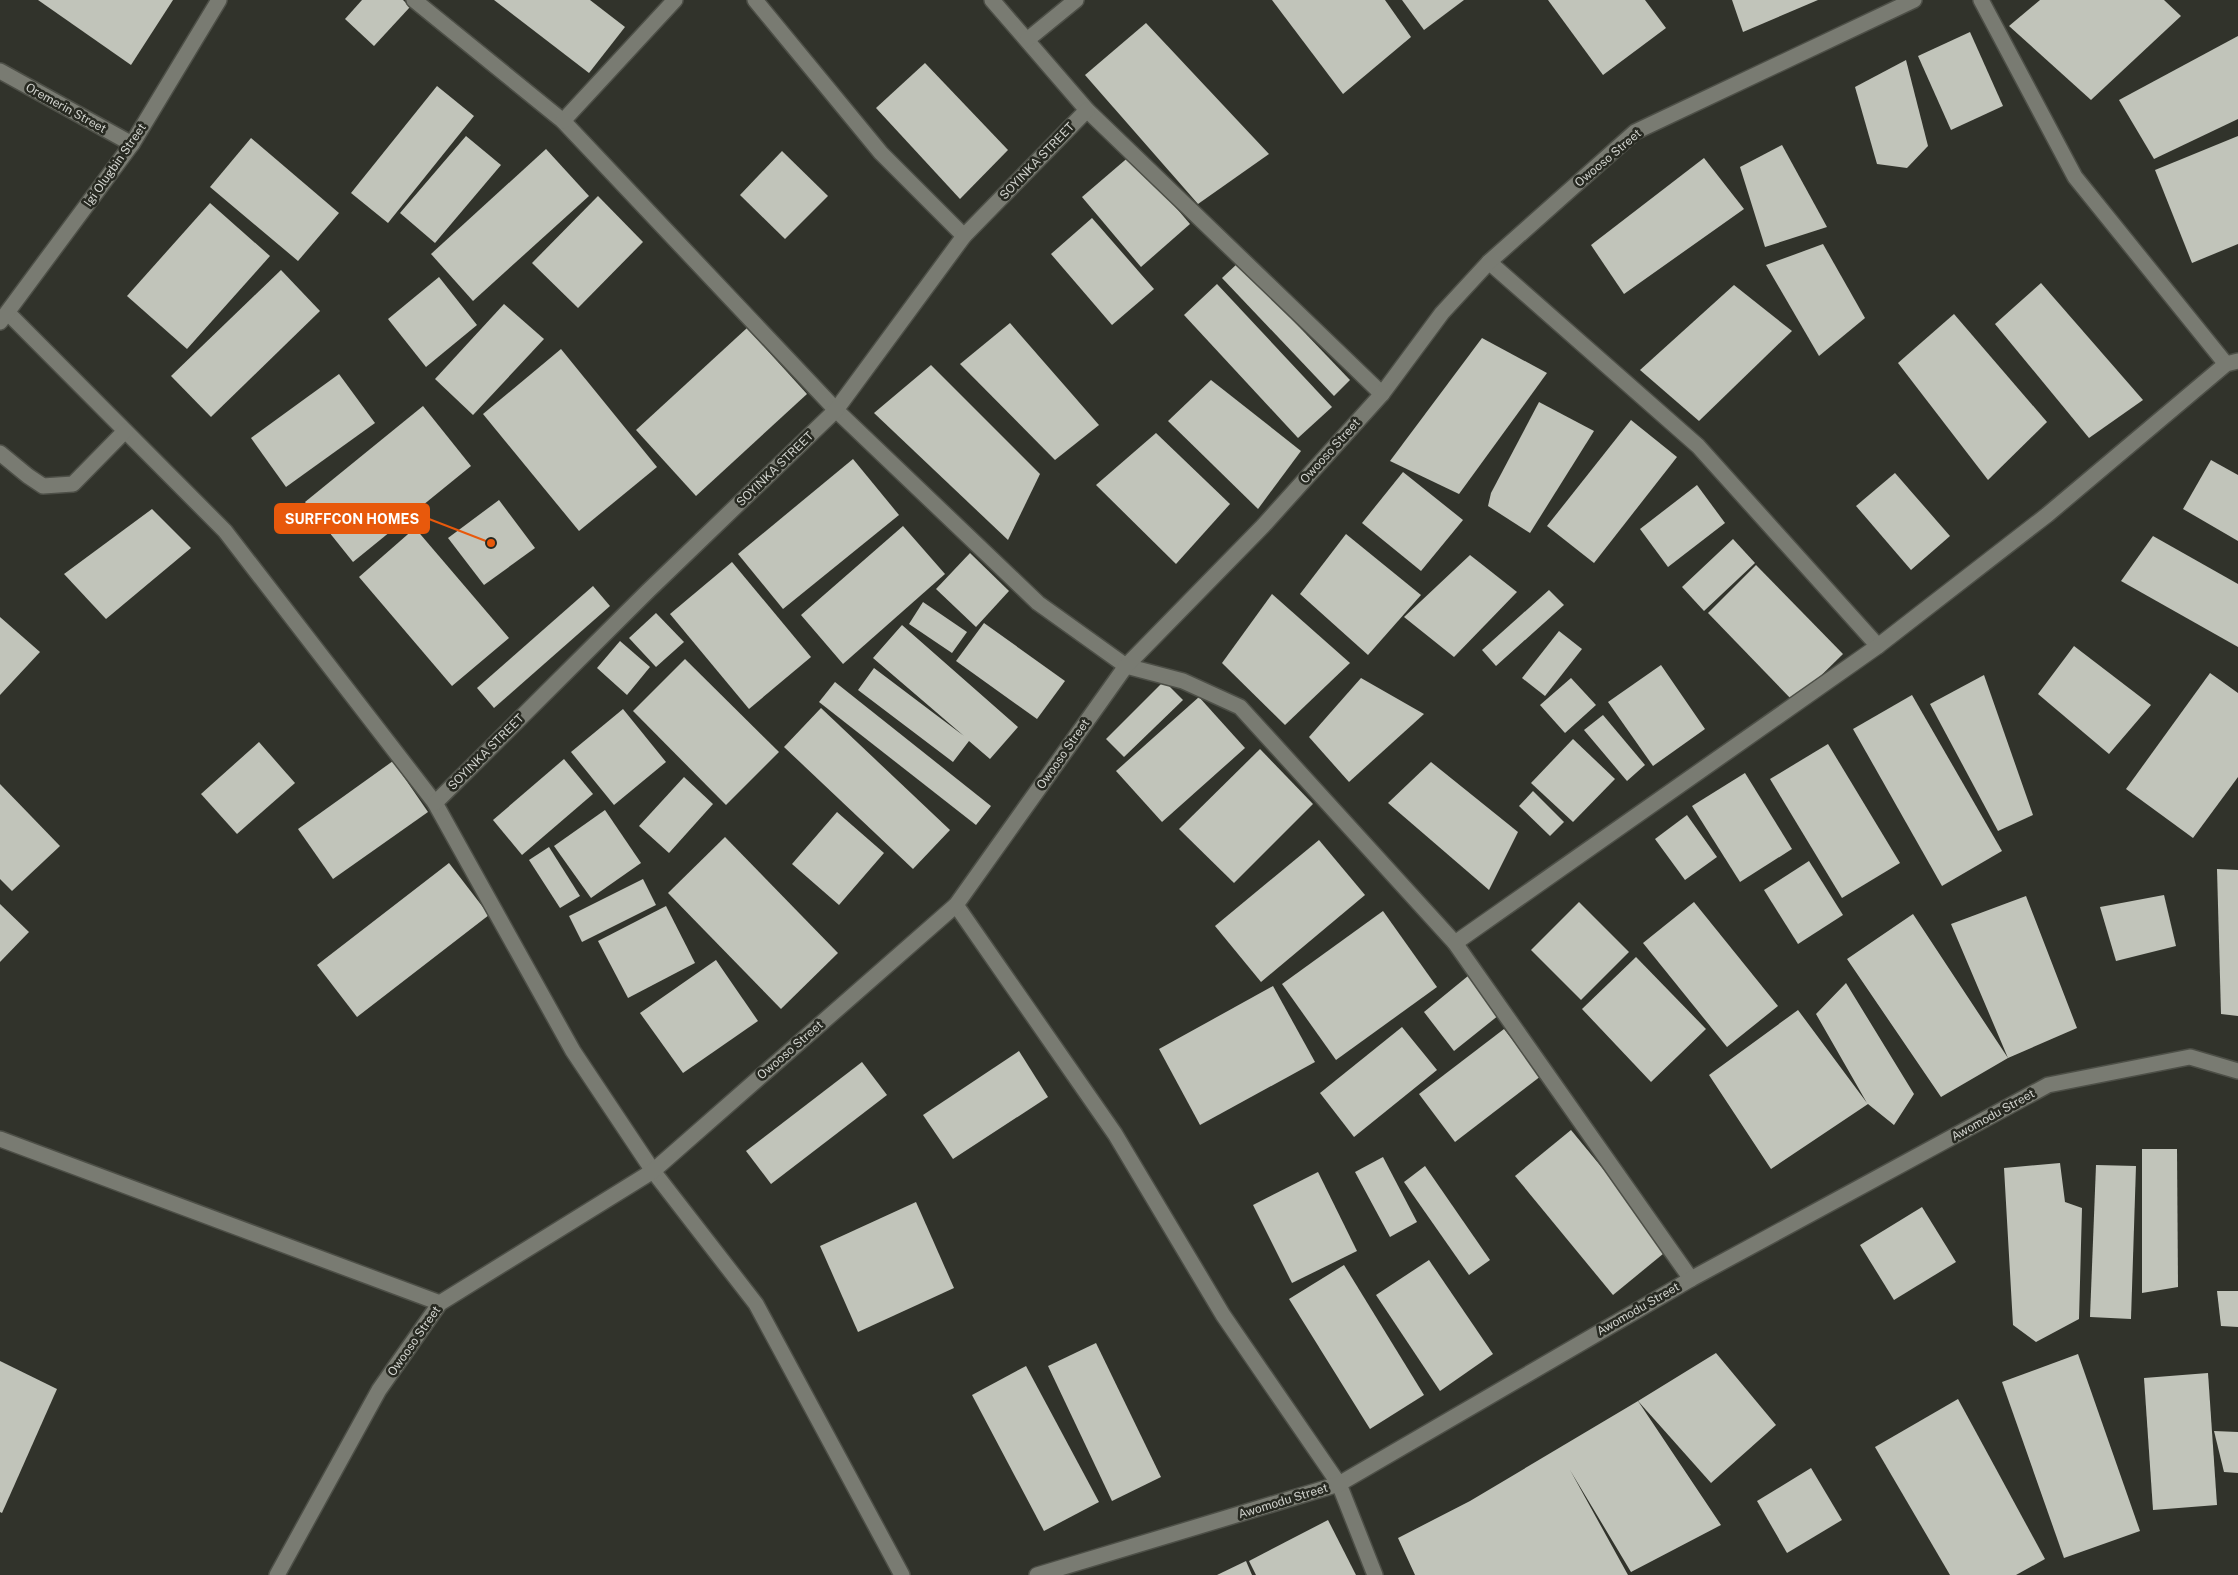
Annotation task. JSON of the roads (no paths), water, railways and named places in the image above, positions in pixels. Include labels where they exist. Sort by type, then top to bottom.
[{"type":"street","name":"Igi Olugbin Street","points":[[4,317],[132,144],[219,0]]},
{"type":"street","points":[[414,0],[564,121],[836,410],[1038,604],[1126,666],[1183,681],[1240,707],[1455,943],[1691,1279]]},
{"type":"street","points":[[564,121],[675,0]]},
{"type":"street","points":[[755,0],[881,153],[964,236]]},
{"type":"street","points":[[992,0],[1087,110],[1382,394]]},
{"type":"street","points":[[1027,40],[1076,0]]},
{"type":"street","name":"Owooso Street","points":[[276,1575],[379,1390],[440,1303],[654,1171],[956,905],[1126,666],[1263,526],[1382,394],[1442,313],[1489,262],[1635,132],[1914,0]]},
{"type":"street","points":[[1455,943],[1878,646],[2048,515],[2232,362],[2075,177],[1981,0]]},
{"type":"street","name":"Oremerin Street","points":[[0,71],[132,144]]},
{"type":"street","name":"SOYINKA STREET","points":[[435,803],[655,584],[836,410],[964,236],[1087,110]]},
{"type":"street","points":[[1489,262],[1698,446],[1878,646]]},
{"type":"street","points":[[4,317],[125,431],[225,531],[435,803],[573,1051],[654,1171],[756,1304],[902,1575]]},
{"type":"street","points":[[0,452],[43,486],[73,484],[125,431]]},
{"type":"street","points":[[956,905],[1115,1134],[1223,1315],[1339,1484],[1374,1575]]},
{"type":"street","name":"Awomodu Street","points":[[1037,1575],[1339,1484],[1691,1279],[2048,1085],[2190,1057],[2238,1071]]},
{"type":"street","points":[[0,1139],[440,1303]]},
{"type":"place","name":"SURFFCON HOMES","points":[[491,543]]}]
